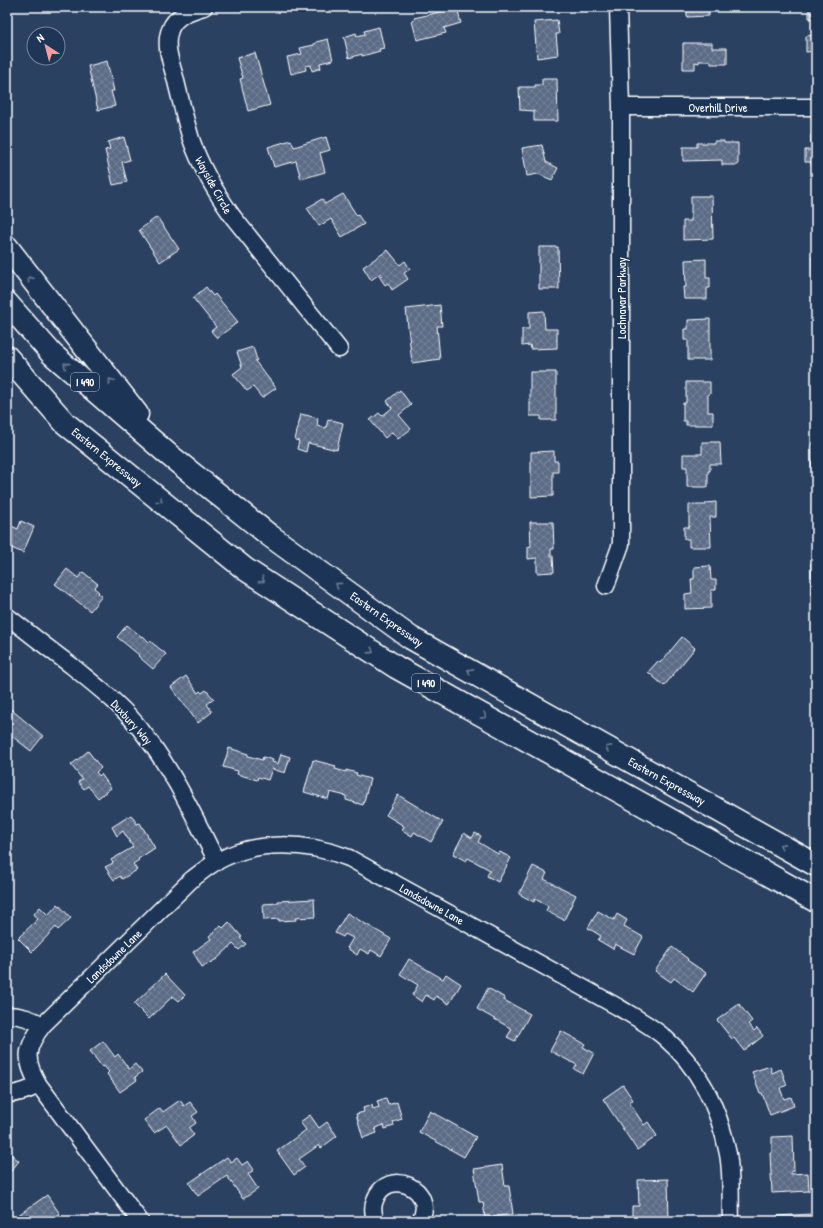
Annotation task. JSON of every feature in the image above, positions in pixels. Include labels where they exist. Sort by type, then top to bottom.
[{"type":"highway","points":[[7,247],[170,455]]},
{"type":"highway","name":"Eastern Expressway","points":[[7,304],[52,354],[170,455],[269,535],[411,638],[816,865]]},
{"type":"highway","name":"Eastern Expressway","points":[[7,357],[65,423],[245,569],[396,667],[816,901]]},
{"type":"highway","points":[[7,376],[65,423]]},
{"type":"street","name":"Wayside Circle","points":[[204,7],[195,9],[179,17],[170,29],[168,37],[170,58],[186,123],[198,158],[217,195],[233,218],[339,349]]},
{"type":"street","name":"Lochnavar Parkway","points":[[606,586],[620,544],[620,107],[618,7]]},
{"type":"street","name":"Overhill Drive","points":[[620,107],[816,107]]},
{"type":"street","name":"Duxbury Way","points":[[7,616],[99,688],[122,709],[140,729],[158,752],[181,791],[217,862]]},
{"type":"street","name":"Landsdowne Lane","points":[[140,1221],[39,1085],[31,1072],[28,1052],[33,1039],[43,1025],[192,880],[217,862],[247,850],[278,845],[308,847],[336,853],[349,858],[618,1007],[646,1024],[662,1036],[681,1052],[694,1069],[714,1104],[720,1121],[728,1155],[731,1221]]},
{"type":"street","points":[[7,1015],[24,1016],[43,1025]]},
{"type":"street","points":[[7,1094],[15,1094],[39,1085]]},
{"type":"street","points":[[376,1221],[373,1212],[373,1204],[376,1196],[384,1187],[395,1183],[404,1183],[411,1186],[418,1192],[422,1199],[424,1208],[423,1216],[420,1221]]},
{"type":"building","points":[[687,7],[708,7],[709,16],[687,17]]},
{"type":"building","points":[[809,7],[816,7],[816,18],[809,18]]},
{"type":"building","points":[[457,8],[461,23],[444,28],[446,33],[417,40],[412,21],[415,20],[414,18]]},
{"type":"building","points":[[557,20],[559,34],[556,34],[558,55],[537,58],[534,22]]},
{"type":"building","points":[[379,27],[384,48],[379,49],[380,51],[349,58],[344,37],[356,33],[357,36],[365,34],[364,31]]},
{"type":"building","points":[[816,35],[816,51],[806,52],[806,36]]},
{"type":"building","points":[[328,39],[333,60],[320,63],[321,68],[312,71],[311,65],[305,66],[306,70],[291,74],[287,57],[302,54],[300,48],[314,45],[316,42]]},
{"type":"building","points":[[683,43],[712,43],[712,48],[727,48],[727,64],[711,64],[711,61],[699,61],[699,63],[695,62],[695,69],[683,69]]},
{"type":"building","points":[[255,53],[270,105],[248,111],[240,79],[243,78],[237,58]]},
{"type":"building","points":[[107,61],[114,91],[111,91],[115,106],[98,110],[88,66]]},
{"type":"building","points":[[542,79],[557,79],[558,121],[534,121],[534,111],[520,110],[519,87],[535,87],[535,85],[542,85]]},
{"type":"building","points":[[811,135],[816,135],[816,179],[815,165],[811,165],[811,162],[805,162],[805,150],[811,150]]},
{"type":"building","points":[[124,137],[130,160],[122,162],[127,182],[113,185],[105,150],[110,149],[108,142]]},
{"type":"building","points":[[326,137],[330,150],[320,153],[325,172],[301,179],[296,161],[274,167],[268,147],[291,140],[294,147]]},
{"type":"building","points":[[714,141],[738,143],[738,165],[722,165],[722,160],[683,161],[683,147],[697,147],[697,143],[714,143]]},
{"type":"building","points":[[542,145],[546,162],[558,168],[552,180],[538,174],[527,176],[522,148]]},
{"type":"building","points":[[343,194],[364,224],[342,237],[331,219],[319,226],[307,208],[322,199],[325,204]]},
{"type":"building","points":[[814,195],[816,195],[816,209],[812,207],[811,197],[814,197]]},
{"type":"building","points":[[691,196],[712,196],[713,239],[683,240],[683,221],[691,221]]},
{"type":"building","points":[[813,212],[816,212],[816,242],[814,242]]},
{"type":"building","points":[[157,217],[179,249],[160,262],[139,230]]},
{"type":"building","points":[[539,247],[558,247],[559,289],[539,289]]},
{"type":"building","points":[[388,250],[400,265],[405,261],[410,269],[404,273],[408,279],[392,290],[388,283],[385,285],[379,276],[382,275],[381,273],[371,280],[363,267]]},
{"type":"building","points":[[812,257],[816,257],[816,301],[813,302]]},
{"type":"building","points":[[706,259],[706,278],[710,278],[710,288],[707,288],[707,299],[684,299],[683,287],[686,287],[685,260]]},
{"type":"building","points":[[206,287],[213,296],[215,294],[238,322],[217,338],[211,331],[216,327],[193,298]]},
{"type":"building","points":[[440,305],[442,326],[437,326],[440,359],[412,363],[406,309]]},
{"type":"building","points":[[544,311],[545,329],[557,329],[557,348],[531,349],[530,345],[522,346],[522,329],[529,329],[529,312]]},
{"type":"building","points":[[710,319],[710,360],[688,360],[688,340],[684,340],[684,329],[688,329],[688,320]]},
{"type":"building","points":[[815,320],[816,320],[815,360]]},
{"type":"building","points":[[253,347],[257,360],[255,361],[276,388],[262,398],[253,387],[247,391],[233,374],[242,367],[237,352]]},
{"type":"building","points":[[530,372],[556,372],[556,420],[541,420],[541,416],[530,416]]},
{"type":"building","points":[[686,382],[710,382],[708,412],[713,412],[713,425],[686,425],[686,421],[683,421],[683,403],[686,403]]},
{"type":"building","points":[[400,390],[411,405],[399,415],[411,429],[398,439],[392,432],[385,438],[370,420],[379,413],[382,416],[392,408],[387,401]]},
{"type":"building","points":[[301,414],[318,418],[317,426],[326,428],[328,419],[343,423],[337,450],[308,443],[306,452],[297,449],[299,441],[295,440]]},
{"type":"building","points":[[702,442],[720,442],[721,464],[710,464],[710,471],[708,471],[708,487],[687,487],[687,467],[683,467],[683,454],[702,454]]},
{"type":"building","points":[[811,444],[816,444],[816,486],[812,486]]},
{"type":"building","points":[[554,451],[554,461],[558,461],[558,472],[553,472],[553,496],[531,497],[531,452]]},
{"type":"building","points":[[716,502],[716,517],[710,517],[711,547],[689,547],[689,539],[684,539],[684,527],[689,527],[689,505],[706,505],[706,503]]},
{"type":"building","points":[[812,505],[816,505],[816,532],[812,532]]},
{"type":"building","points":[[21,521],[34,527],[23,553],[7,546],[7,524],[18,529]]},
{"type":"building","points":[[530,522],[553,522],[554,549],[551,549],[551,556],[553,556],[554,572],[537,573],[537,558],[528,559],[528,547],[531,546]]},
{"type":"building","points":[[811,563],[816,563],[816,577],[811,577]]},
{"type":"building","points":[[710,566],[711,580],[716,580],[716,590],[711,590],[711,608],[685,609],[685,594],[692,593],[691,579],[694,579],[694,567]]},
{"type":"building","points":[[67,569],[78,578],[83,572],[98,584],[94,588],[102,596],[90,611],[55,584]]},
{"type":"building","points":[[811,581],[816,581],[816,594],[811,594]]},
{"type":"building","points":[[127,625],[166,654],[153,669],[117,637]]},
{"type":"building","points":[[682,637],[695,648],[664,686],[648,672],[658,661],[660,663]]},
{"type":"building","points":[[186,676],[198,693],[200,691],[202,693],[206,690],[214,699],[207,704],[212,712],[198,723],[171,687]]},
{"type":"building","points":[[7,706],[43,736],[31,751],[8,733],[10,730],[7,728]]},
{"type":"building","points":[[229,748],[262,760],[263,757],[273,760],[272,762],[278,764],[281,754],[290,757],[285,773],[272,769],[268,780],[258,777],[257,780],[237,774],[238,771],[223,767]]},
{"type":"building","points":[[88,751],[101,768],[96,772],[99,776],[101,774],[111,788],[98,798],[88,786],[84,789],[78,782],[82,779],[71,765]]},
{"type":"building","points":[[313,760],[336,766],[335,769],[357,773],[356,775],[370,779],[363,805],[346,800],[346,796],[330,792],[328,799],[304,792]]},
{"type":"building","points":[[398,795],[443,822],[431,842],[414,832],[412,836],[402,830],[404,826],[386,815]]},
{"type":"building","points":[[131,815],[137,824],[140,823],[155,848],[133,864],[137,870],[122,879],[120,876],[114,880],[105,867],[113,863],[111,860],[133,847],[123,831],[117,836],[112,827]]},
{"type":"building","points":[[464,833],[472,838],[475,833],[481,836],[478,842],[498,854],[500,852],[511,858],[498,882],[487,876],[490,870],[468,858],[466,861],[453,854]]},
{"type":"building","points":[[533,866],[547,873],[544,879],[576,895],[564,920],[546,911],[548,906],[535,899],[534,902],[519,894]]},
{"type":"building","points":[[314,899],[315,917],[295,918],[296,920],[279,921],[279,919],[264,920],[263,904],[278,903],[278,901]]},
{"type":"building","points":[[58,904],[71,918],[58,930],[56,927],[32,952],[18,938],[38,919],[34,914],[40,907],[48,915]]},
{"type":"building","points":[[598,911],[614,920],[617,914],[627,920],[624,926],[643,937],[634,954],[615,944],[613,949],[598,940],[601,936],[588,928]]},
{"type":"building","points":[[347,913],[391,939],[381,956],[371,950],[369,954],[360,949],[357,955],[347,948],[353,938],[345,934],[343,937],[335,933]]},
{"type":"building","points":[[229,922],[246,944],[239,950],[233,944],[217,959],[202,967],[193,952],[211,939],[209,936],[221,926],[223,928]]},
{"type":"building","points":[[672,947],[688,959],[687,960],[706,973],[693,992],[674,978],[671,982],[655,971]]},
{"type":"building","points":[[409,959],[443,979],[446,974],[461,984],[449,1004],[436,996],[434,1000],[426,995],[422,1002],[412,995],[418,985],[400,974]]},
{"type":"building","points":[[165,974],[185,995],[179,1001],[173,996],[149,1019],[134,1004]]},
{"type":"building","points":[[488,988],[505,998],[504,1000],[530,1014],[515,1041],[507,1037],[512,1029],[477,1009]]},
{"type":"building","points":[[739,1004],[752,1021],[748,1024],[754,1031],[757,1028],[763,1036],[744,1051],[717,1020]]},
{"type":"building","points":[[561,1031],[585,1044],[583,1047],[594,1053],[583,1074],[574,1069],[577,1065],[550,1051]]},
{"type":"building","points":[[103,1041],[115,1057],[118,1054],[129,1069],[135,1064],[142,1072],[135,1077],[137,1080],[120,1092],[107,1074],[109,1072],[104,1066],[102,1067],[90,1051]]},
{"type":"building","points":[[770,1066],[772,1073],[781,1069],[787,1085],[780,1088],[784,1099],[791,1097],[794,1106],[770,1115],[752,1072]]},
{"type":"building","points":[[623,1085],[633,1100],[629,1102],[644,1125],[648,1122],[657,1136],[637,1150],[603,1099]]},
{"type":"building","points":[[386,1098],[388,1105],[397,1102],[402,1119],[393,1122],[394,1126],[385,1129],[384,1125],[375,1128],[377,1133],[363,1138],[356,1114],[364,1112],[363,1108],[372,1105],[373,1109],[379,1107],[377,1101]]},
{"type":"building","points":[[180,1100],[184,1106],[190,1102],[198,1112],[192,1116],[196,1123],[189,1128],[194,1135],[181,1145],[167,1125],[154,1133],[144,1120],[160,1108],[163,1112]]},
{"type":"building","points":[[430,1111],[476,1137],[464,1157],[419,1132]]},
{"type":"building","points":[[310,1115],[319,1128],[327,1122],[337,1136],[321,1148],[319,1145],[299,1159],[305,1167],[294,1175],[277,1151],[306,1130],[300,1122]]},
{"type":"building","points":[[793,1136],[794,1171],[791,1171],[791,1174],[808,1173],[809,1191],[772,1193],[770,1153],[772,1153],[772,1137]]},
{"type":"building","points":[[7,1151],[19,1161],[7,1176]]},
{"type":"building","points":[[227,1157],[231,1162],[237,1158],[242,1165],[248,1161],[254,1170],[248,1174],[258,1189],[243,1199],[227,1176],[198,1196],[189,1183]]},
{"type":"building","points":[[502,1165],[505,1186],[509,1186],[513,1214],[485,1218],[483,1202],[479,1202],[474,1169]]},
{"type":"building","points":[[668,1179],[669,1221],[640,1221],[640,1217],[632,1217],[632,1206],[639,1206],[638,1180]]},
{"type":"building","points":[[47,1195],[60,1214],[56,1217],[59,1221],[16,1221],[14,1218]]},
{"type":"building","points":[[812,1214],[812,1221],[777,1221],[777,1216]]}]
